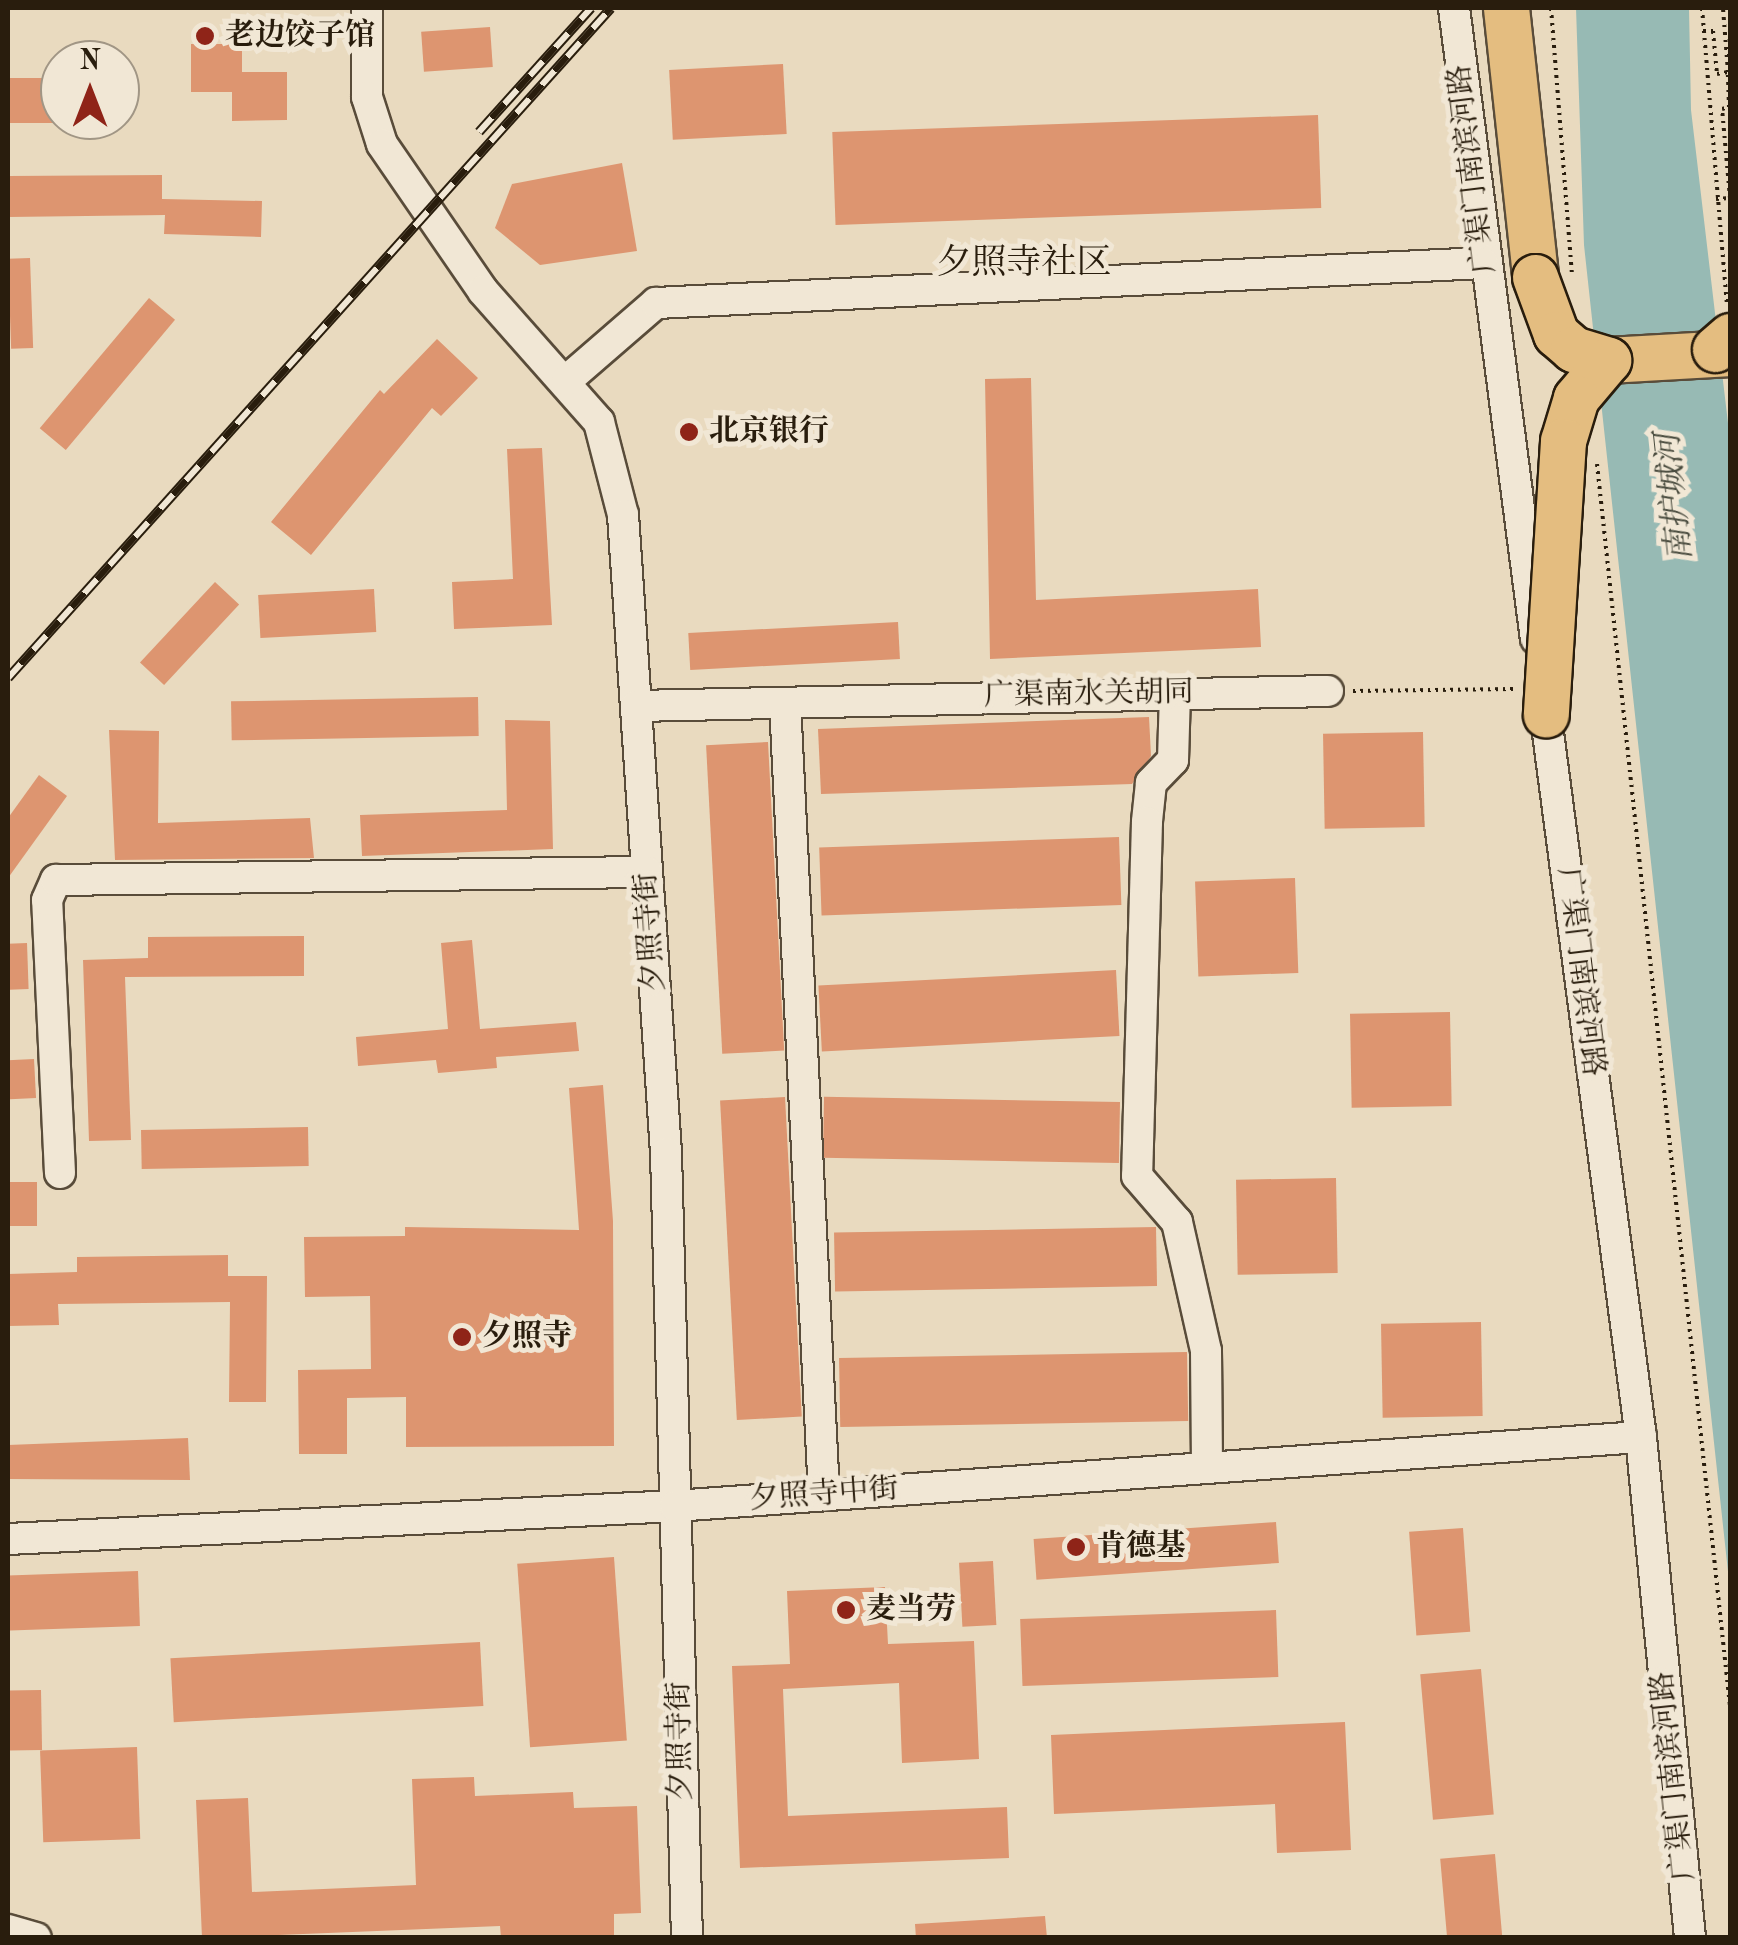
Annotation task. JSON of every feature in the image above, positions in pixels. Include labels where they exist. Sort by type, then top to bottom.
[{"type":"highway","points":[[1506,8],[1539,297],[1556,334],[1573,349],[1608,360],[1726,340]]},
{"type":"highway","points":[[1544,702],[1563,441],[1576,398],[1608,360]]},
{"type":"street","name":"夕照寺街","points":[[367,8],[367,97],[382,144],[483,291],[567,380],[600,422],[623,514],[666,1153],[686,1938]]},
{"type":"street","name":"广渠门南滨河路","points":[[1454,8],[1483,262],[1640,1437],[1690,1938]]},
{"type":"street","points":[[567,380],[656,302],[1483,262]]},
{"type":"street","name":"广渠南水关胡同","points":[[636,706],[1328,691]]},
{"type":"street","points":[[1175,693],[1173,760],[1152,783],[1147,822],[1137,1176],[1177,1222],[1206,1351],[1207,1468]]},
{"type":"street","points":[[785,703],[824,1495]]},
{"type":"street","points":[[60,1173],[47,900],[56,880],[647,872]]},
{"type":"street","name":"夕照寺中街","points":[[8,1539],[675,1506],[1640,1437]]},
{"type":"street","points":[[8,1930],[36,1938]]},
{"type":"path","points":[[8,8],[69,8]]},
{"type":"path","points":[[1551,8],[1573,285]]},
{"type":"path","points":[[1702,8],[1726,340]]},
{"type":"path","points":[[1716,199],[1730,198],[1722,108],[1729,107],[1723,8]]},
{"type":"path","points":[[1702,31],[1714,31],[1717,74],[1728,72]]},
{"type":"path","points":[[1596,453],[1730,1707]]},
{"type":"path","points":[[1328,691],[1544,702]]},
{"type":"water","name":"南护城河","points":[[1576,8],[1689,8],[1691,110],[1730,440],[1730,1590],[1584,245]]},
{"type":"building","points":[[490,27],[493,67],[424,72],[421,32]]},
{"type":"building","points":[[191,44],[242,44],[242,72],[287,72],[287,120],[232,121],[232,92],[191,92]]},
{"type":"building","points":[[783,64],[787,134],[673,140],[669,70]]},
{"type":"building","points":[[8,78],[40,78],[40,123],[8,123]]},
{"type":"building","points":[[1318,115],[1321,208],[836,225],[832,132]]},
{"type":"building","points":[[622,163],[637,251],[540,265],[495,228],[512,184]]},
{"type":"building","points":[[162,175],[162,199],[262,201],[261,237],[164,234],[165,215],[8,217],[8,176]]},
{"type":"building","points":[[30,258],[33,348],[11,349],[8,259]]},
{"type":"building","points":[[149,298],[175,320],[66,450],[40,428]]},
{"type":"building","points":[[437,339],[478,378],[441,416],[432,408],[311,555],[271,522],[380,390],[384,394]]},
{"type":"building","points":[[1031,378],[1036,600],[1258,589],[1261,647],[990,659],[985,379]]},
{"type":"building","points":[[542,448],[552,625],[454,629],[452,582],[513,579],[507,449]]},
{"type":"building","points":[[215,582],[239,605],[164,685],[140,662]]},
{"type":"building","points":[[374,589],[376,632],[260,638],[258,595]]},
{"type":"building","points":[[898,622],[900,659],[690,670],[688,633]]},
{"type":"building","points":[[478,697],[479,736],[232,740],[231,701]]},
{"type":"building","points":[[1149,717],[1151,756],[1132,784],[821,794],[818,729]]},
{"type":"building","points":[[505,720],[550,721],[553,849],[362,856],[360,815],[507,810]]},
{"type":"building","points":[[109,730],[159,731],[158,823],[310,818],[314,858],[115,860]]},
{"type":"building","points":[[1423,732],[1425,827],[1325,829],[1323,734]]},
{"type":"building","points":[[768,742],[784,1051],[722,1054],[706,745]]},
{"type":"building","points":[[39,775],[67,796],[8,878],[8,818]]},
{"type":"building","points":[[1119,837],[1121,905],[822,915],[819,847]]},
{"type":"building","points":[[1295,878],[1298,973],[1198,976],[1195,881]]},
{"type":"building","points":[[304,936],[304,976],[125,977],[131,1140],[89,1141],[83,960],[148,958],[148,937]]},
{"type":"building","points":[[472,940],[480,1029],[576,1022],[579,1051],[496,1057],[497,1068],[438,1073],[436,1060],[358,1066],[356,1037],[448,1029],[441,943]]},
{"type":"building","points":[[27,943],[29,989],[10,990],[8,944]]},
{"type":"building","points":[[1116,970],[1119,1036],[822,1052],[818,986]]},
{"type":"building","points":[[1450,1012],[1452,1106],[1352,1108],[1350,1014]]},
{"type":"building","points":[[34,1059],[36,1098],[10,1099],[8,1060]]},
{"type":"building","points":[[603,1085],[613,1221],[614,1446],[406,1447],[406,1397],[347,1398],[347,1454],[299,1454],[298,1370],[371,1369],[370,1296],[305,1297],[304,1237],[405,1236],[405,1227],[579,1230],[569,1088]]},
{"type":"building","points":[[785,1097],[802,1417],[737,1420],[720,1100]]},
{"type":"building","points":[[824,1097],[1120,1102],[1119,1163],[823,1158]]},
{"type":"building","points":[[308,1127],[309,1166],[142,1169],[141,1130]]},
{"type":"building","points":[[1336,1178],[1338,1273],[1238,1275],[1236,1180]]},
{"type":"building","points":[[8,1182],[37,1182],[37,1226],[8,1226]]},
{"type":"building","points":[[1156,1227],[1157,1286],[835,1292],[834,1233]]},
{"type":"building","points":[[228,1255],[228,1276],[267,1276],[266,1402],[229,1402],[230,1302],[58,1304],[59,1325],[8,1326],[8,1274],[77,1272],[77,1257]]},
{"type":"building","points":[[1481,1322],[1483,1416],[1383,1418],[1381,1324]]},
{"type":"building","points":[[1187,1352],[1188,1421],[840,1427],[839,1358]]},
{"type":"building","points":[[188,1438],[190,1480],[8,1479],[8,1445]]},
{"type":"building","points":[[1276,1522],[1279,1563],[1036,1580],[1034,1539]]},
{"type":"building","points":[[1463,1528],[1470,1632],[1416,1636],[1409,1532]]},
{"type":"building","points":[[614,1557],[627,1741],[530,1747],[517,1564]]},
{"type":"building","points":[[993,1561],[996,1625],[962,1627],[959,1563]]},
{"type":"building","points":[[138,1571],[140,1626],[10,1631],[8,1576]]},
{"type":"building","points":[[885,1587],[888,1644],[974,1641],[979,1759],[902,1763],[899,1683],[783,1689],[788,1816],[1007,1807],[1009,1858],[740,1868],[732,1666],[790,1664],[787,1591]]},
{"type":"building","points":[[1276,1610],[1278,1677],[1022,1686],[1020,1619]]},
{"type":"building","points":[[480,1642],[483,1706],[174,1722],[170,1658]]},
{"type":"building","points":[[1481,1669],[1494,1814],[1433,1820],[1420,1674]]},
{"type":"building","points":[[41,1690],[42,1750],[9,1751],[8,1691]]},
{"type":"building","points":[[1345,1722],[1351,1850],[1277,1853],[1275,1804],[1054,1814],[1051,1735]]},
{"type":"building","points":[[137,1747],[140,1839],[43,1842],[40,1750]]},
{"type":"building","points":[[474,1777],[475,1796],[573,1792],[574,1808],[637,1806],[641,1913],[614,1914],[614,1938],[501,1938],[500,1926],[202,1938],[196,1800],[248,1798],[252,1892],[416,1885],[412,1779]]},
{"type":"building","points":[[1495,1854],[1502,1938],[1447,1938],[1440,1859]]},
{"type":"building","points":[[1045,1916],[1047,1938],[916,1938],[915,1924]]},
{"type":"railway","points":[[479,132],[591,8]]},
{"type":"railway","points":[[8,678],[611,8]]},
{"type":"place","name":"老边饺子馆","points":[[205,36]]},
{"type":"place","name":"北京银行","points":[[689,432]]},
{"type":"place","name":"夕照寺","points":[[462,1337]]},
{"type":"place","name":"肯德基","points":[[1076,1547]]},
{"type":"place","name":"麦当劳","points":[[846,1610]]},
{"type":"district","name":"夕照寺社区","points":[[1024,264]]}]
